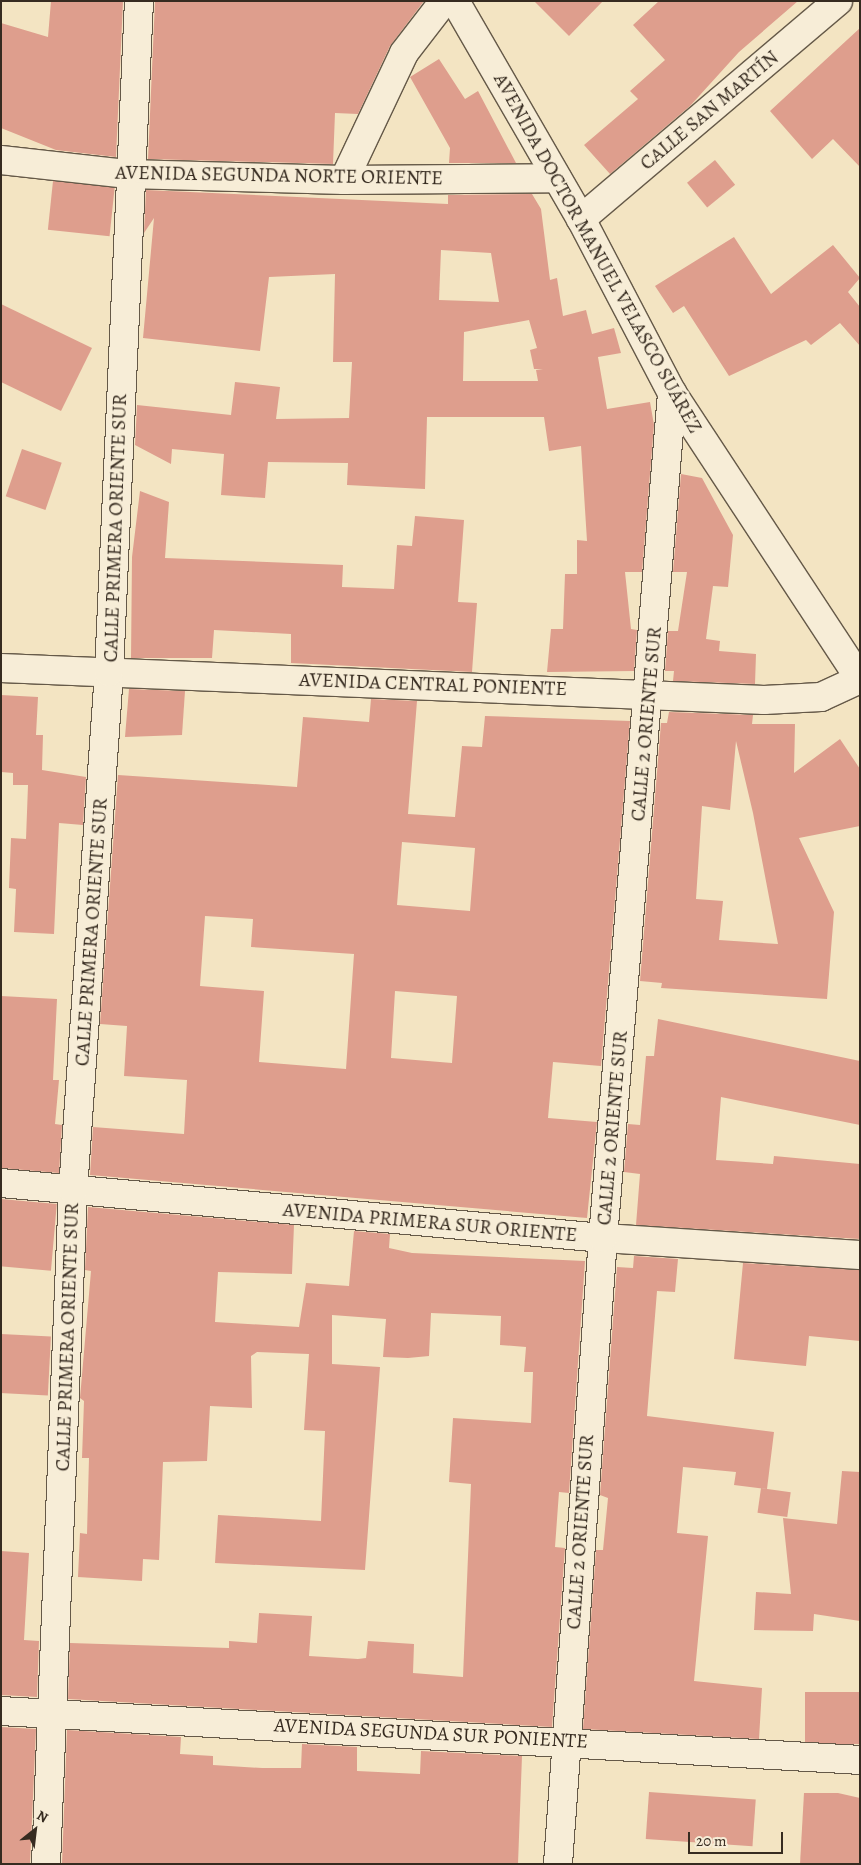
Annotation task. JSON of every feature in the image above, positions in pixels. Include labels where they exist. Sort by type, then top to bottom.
[{"type":"street","name":"CALLE PRIMERA ORIENTE SUR","points":[[46,1864],[72,1190],[109,672],[128,174],[139,1]]},
{"type":"street","points":[[344,180],[404,53],[444,1]]},
{"type":"street","name":"AVENIDA DOCTOR MANUEL VELASCO SUÁREZ","points":[[455,1],[581,219],[672,393],[860,679]]},
{"type":"street","name":"CALLE SAN MARTÍN","points":[[581,219],[838,1]]},
{"type":"street","name":"AVENIDA SEGUNDA NORTE ORIENTE","points":[[1,160],[128,174],[344,180],[557,178]]},
{"type":"street","name":"CALLE 2 ORIENTE SUR","points":[[558,1864],[564,1740],[672,393]]},
{"type":"street","name":"AVENIDA CENTRAL PONIENTE","points":[[1,668],[648,692],[764,700],[821,697],[860,679]]},
{"type":"street","name":"AVENIDA PRIMERA SUR ORIENTE","points":[[1,1183],[603,1238],[860,1255]]},
{"type":"street","name":"AVENIDA SEGUNDA SUR PONIENTE","points":[[1,1710],[564,1740],[860,1760]]},
{"type":"building","points":[[51,1],[123,1],[116,157],[56,150],[1,128],[1,23],[48,37]]},
{"type":"building","points":[[155,1],[424,1],[390,46],[358,114],[335,113],[333,164],[148,159]]},
{"type":"building","points":[[534,1],[603,1],[569,36]]},
{"type":"building","points":[[659,1],[798,1],[739,52],[690,106],[610,174],[584,145],[638,99],[630,91],[665,60],[633,25]]},
{"type":"building","points":[[860,28],[860,167],[833,139],[812,159],[770,111]]},
{"type":"building","points":[[439,59],[465,99],[478,91],[516,163],[449,163],[450,148],[410,77]]},
{"type":"building","points":[[715,160],[735,185],[707,208],[687,183]]},
{"type":"building","points":[[53,181],[115,187],[110,236],[48,230]]},
{"type":"building","points":[[146,190],[448,204],[448,195],[532,194],[541,209],[550,280],[557,278],[563,316],[586,310],[592,334],[614,328],[621,353],[598,357],[607,409],[650,402],[654,425],[642,572],[625,572],[631,629],[637,630],[634,671],[547,672],[551,629],[563,629],[565,574],[577,574],[577,540],[587,541],[581,446],[549,451],[544,417],[427,417],[425,489],[347,485],[348,463],[268,462],[265,498],[221,495],[224,454],[172,449],[171,464],[135,445],[137,405],[231,415],[235,382],[280,387],[276,419],[349,418],[352,362],[333,362],[335,274],[269,277],[260,351],[143,338],[154,218],[144,233]],"holes":[[[441,250],[491,253],[499,302],[439,300]],[[529,320],[537,348],[530,350],[534,369],[543,369],[536,370],[538,381],[463,381],[464,332]]]},
{"type":"building","points":[[734,237],[771,294],[833,245],[860,278],[848,292],[860,307],[860,346],[840,323],[811,345],[806,340],[729,376],[684,306],[673,313],[655,286]]},
{"type":"building","points":[[1,304],[92,348],[61,411],[1,382]]},
{"type":"building","points":[[22,449],[62,463],[45,510],[6,496]]},
{"type":"building","points":[[681,474],[702,478],[733,535],[728,587],[713,586],[706,639],[720,641],[719,651],[756,654],[755,684],[673,681],[674,671],[665,671],[668,631],[678,631],[687,572],[673,572]]},
{"type":"building","points":[[140,491],[169,502],[165,558],[343,565],[342,587],[394,589],[397,545],[412,546],[415,516],[464,520],[458,602],[477,603],[472,672],[291,663],[291,634],[214,630],[212,658],[131,658],[132,557]]},
{"type":"building","points":[[129,689],[185,691],[182,735],[125,737]]},
{"type":"building","points":[[1,695],[38,697],[36,735],[43,735],[42,770],[86,777],[83,825],[59,823],[54,934],[14,932],[16,889],[9,888],[11,838],[26,839],[28,785],[13,785],[13,773],[1,772]]},
{"type":"building","points":[[371,699],[417,701],[408,814],[455,817],[462,746],[482,747],[485,716],[630,721],[601,1066],[553,1062],[548,1118],[597,1122],[587,1218],[90,1175],[93,1127],[184,1134],[187,1080],[124,1076],[127,1026],[100,1024],[118,775],[297,787],[303,717],[369,722]],"holes":[[[402,842],[475,848],[470,911],[397,905]],[[205,916],[253,919],[251,947],[354,954],[346,1069],[259,1062],[264,991],[200,986]],[[395,991],[457,996],[452,1063],[391,1058]]]},
{"type":"building","points":[[669,712],[753,715],[752,724],[795,724],[794,773],[840,739],[860,769],[860,826],[799,838],[834,912],[827,999],[661,988],[662,983],[640,981],[661,723],[667,723]],"holes":[[[736,741],[753,813],[778,944],[719,940],[723,901],[696,899],[702,806],[730,810]]]},
{"type":"building","points":[[1,996],[57,999],[53,1080],[59,1080],[55,1124],[62,1125],[59,1173],[1,1168]]},
{"type":"building","points":[[658,1019],[860,1061],[860,1125],[721,1097],[716,1160],[773,1164],[774,1156],[860,1164],[860,1239],[636,1225],[640,1174],[624,1172],[628,1124],[640,1125],[646,1056],[654,1056]]},
{"type":"building","points":[[1,1199],[57,1204],[51,1271],[1,1266]]},
{"type":"building","points":[[88,1207],[294,1225],[292,1274],[218,1272],[215,1322],[299,1327],[306,1283],[349,1286],[354,1231],[390,1234],[389,1248],[412,1253],[585,1261],[569,1493],[559,1492],[555,1547],[565,1548],[552,1727],[68,1699],[70,1643],[229,1648],[229,1641],[257,1643],[259,1613],[312,1616],[309,1656],[358,1659],[366,1658],[368,1641],[414,1644],[413,1673],[463,1677],[471,1484],[449,1482],[453,1418],[531,1423],[533,1372],[524,1372],[526,1347],[500,1345],[501,1316],[431,1313],[429,1356],[408,1358],[383,1357],[386,1319],[332,1315],[332,1364],[380,1367],[365,1570],[215,1563],[218,1515],[321,1521],[325,1431],[304,1430],[309,1354],[257,1352],[251,1356],[252,1408],[210,1406],[207,1461],[163,1462],[159,1560],[143,1559],[142,1581],[78,1577],[80,1533],[87,1534],[89,1458],[82,1458],[84,1401],[80,1398],[91,1271],[85,1270]]},
{"type":"building","points":[[634,1256],[678,1259],[675,1292],[657,1291],[647,1416],[774,1432],[767,1489],[734,1485],[736,1472],[683,1467],[677,1533],[708,1536],[694,1681],[762,1688],[759,1739],[583,1729],[596,1550],[603,1550],[608,1498],[600,1495],[617,1267],[633,1268]]},
{"type":"building","points":[[743,1263],[860,1270],[860,1341],[809,1336],[806,1366],[734,1359]]},
{"type":"building","points":[[1,1334],[51,1337],[48,1396],[1,1393]]},
{"type":"building","points":[[842,1471],[860,1472],[860,1621],[814,1614],[813,1631],[754,1630],[756,1592],[791,1594],[783,1518],[837,1524]]},
{"type":"building","points":[[761,1488],[791,1492],[787,1517],[758,1513]]},
{"type":"building","points":[[1,1551],[29,1553],[24,1640],[39,1641],[37,1697],[1,1695]]},
{"type":"building","points":[[805,1692],[860,1692],[860,1744],[805,1744]]},
{"type":"building","points":[[1,1727],[36,1729],[30,1864],[1,1864]]},
{"type":"building","points":[[67,1730],[181,1737],[180,1754],[213,1756],[213,1765],[262,1768],[301,1768],[302,1744],[357,1747],[357,1771],[420,1774],[421,1751],[522,1756],[518,1864],[62,1864]]},
{"type":"building","points":[[649,1792],[756,1799],[752,1846],[646,1839]]},
{"type":"building","points":[[804,1793],[838,1793],[860,1798],[860,1864],[800,1864]]}]
